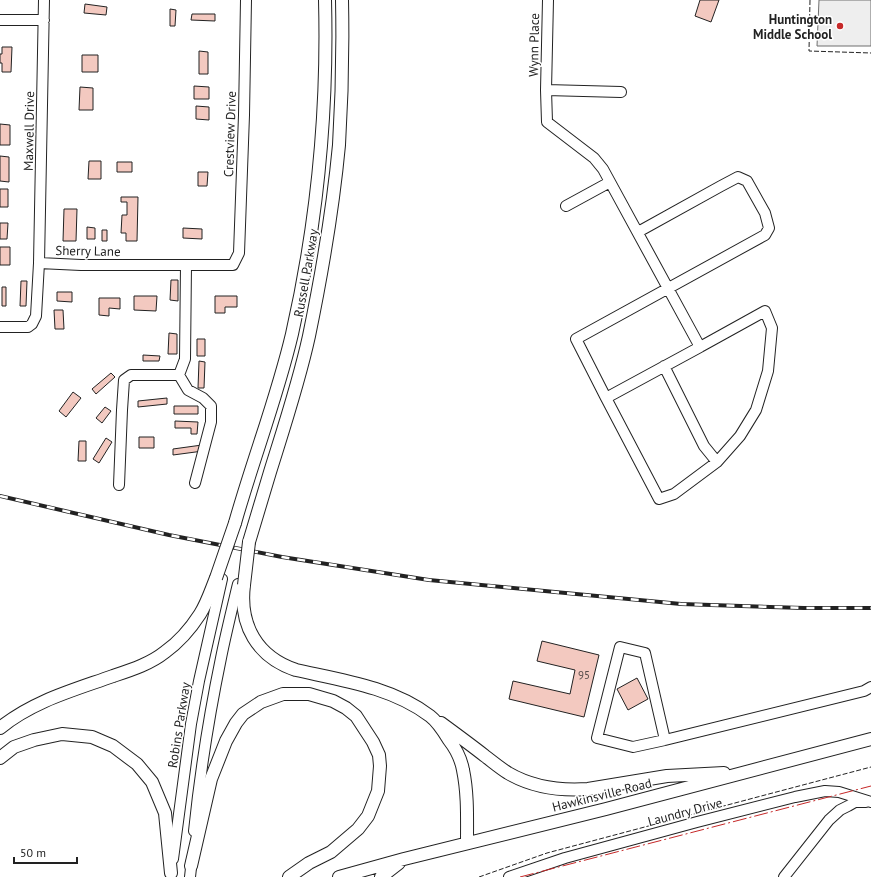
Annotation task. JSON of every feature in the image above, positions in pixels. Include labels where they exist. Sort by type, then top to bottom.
[{"type":"main road","name":"Russell Parkway","points":[[0,728],[36,705],[143,665],[165,652],[184,635],[194,623],[219,578],[249,474],[276,395],[292,335],[306,267],[316,202],[323,130],[326,59],[325,0]]},
{"type":"main road","name":"Russell Parkway","points":[[342,0],[342,80],[339,132],[335,180],[324,259],[309,337],[300,373],[288,417],[249,542],[241,584],[245,617],[250,632],[260,648],[272,659],[286,667],[362,685],[409,703],[452,730],[507,772],[524,781],[545,787],[578,790],[667,776],[751,771]]},
{"type":"main road","points":[[190,871],[211,779],[226,741],[236,722],[243,714],[261,702],[283,694],[309,694],[333,701],[346,708],[356,716],[373,742],[379,755],[380,766],[378,791],[368,816],[358,830],[331,852],[309,863],[289,877]]},
{"type":"main road","points":[[432,717],[444,732],[461,761],[466,792],[467,843]]},
{"type":"main road","points":[[0,758],[14,747],[34,740],[62,734],[92,737],[113,746],[136,764],[152,782],[165,813],[171,875]]},
{"type":"main road","name":"Hawkinsville Road","points":[[339,877],[467,843],[560,821],[871,739]]},
{"type":"main road","points":[[381,877],[404,859]]},
{"type":"street","name":"Maxwell Drive","points":[[40,263],[44,0]]},
{"type":"street","name":"Crestview Drive","points":[[231,266],[239,253],[246,0]]},
{"type":"street","name":"Wynn Place","points":[[548,0],[546,90],[547,122],[594,158],[603,168],[610,182]]},
{"type":"street","points":[[0,20],[44,20]]},
{"type":"street","points":[[546,90],[621,92]]},
{"type":"street","points":[[606,398],[765,311],[772,328],[768,370],[756,410],[740,436],[717,462],[674,494],[659,499],[606,398],[576,339],[765,235],[769,228],[766,213],[747,181],[738,177],[638,232]]},
{"type":"street","points":[[566,206],[610,182],[700,347]]},
{"type":"street","name":"Sherry Lane","points":[[0,327],[28,328],[32,324],[36,316],[40,263],[81,265],[231,266]]},
{"type":"street","points":[[178,375],[185,359],[186,265]]},
{"type":"street","points":[[664,366],[704,446],[717,462]]},
{"type":"street","points":[[119,485],[124,380],[132,375],[178,375]]},
{"type":"street","points":[[178,375],[188,390],[203,398],[211,406],[211,422],[195,483]]},
{"type":"street","name":"Robins Parkway","points":[[171,875],[191,724],[219,578]]},
{"type":"street","points":[[190,871],[203,756],[221,658],[241,584]]},
{"type":"street","points":[[665,740],[645,653],[620,647],[597,738],[633,747],[665,740],[864,691],[871,687]]},
{"type":"street","name":"Laundry Drive","points":[[509,877],[572,856],[795,797],[824,792],[839,792],[871,802]]},
{"type":"street","points":[[784,877],[829,820],[840,810],[856,802],[871,802]]},
{"type":"shaded area","name":"Huntington Middle School","points":[[819,0],[871,0],[871,46],[817,46]]},
{"type":"building","points":[[700,0],[719,0],[711,22],[695,16]]},
{"type":"building","points":[[85,4],[107,7],[106,15],[84,13]]},
{"type":"building","points":[[170,9],[176,10],[175,26],[170,26]]},
{"type":"building","points":[[192,14],[215,14],[215,21],[191,20]]},
{"type":"building","points":[[2,47],[12,47],[11,72],[2,72],[0,54],[2,54]]},
{"type":"building","points":[[199,51],[208,52],[208,74],[199,74]]},
{"type":"building","points":[[82,55],[98,55],[98,72],[82,72]]},
{"type":"building","points":[[194,86],[209,87],[209,99],[194,99]]},
{"type":"building","points":[[80,87],[93,88],[93,110],[79,110]]},
{"type":"building","points":[[196,106],[209,107],[209,120],[196,119]]},
{"type":"building","points":[[0,124],[10,125],[10,145],[0,145]]},
{"type":"building","points":[[0,156],[9,157],[9,182],[0,181]]},
{"type":"building","points":[[89,161],[101,161],[101,179],[88,179]]},
{"type":"building","points":[[117,162],[132,162],[132,172],[117,172]]},
{"type":"building","points":[[198,172],[208,172],[207,186],[198,186]]},
{"type":"building","points":[[0,189],[8,189],[8,207],[0,207]]},
{"type":"building","points":[[121,197],[138,197],[137,241],[126,241],[126,233],[121,233],[122,215],[127,215],[127,202],[121,202]]},
{"type":"building","points":[[64,209],[77,209],[76,241],[63,241]]},
{"type":"building","points":[[0,223],[8,223],[7,239],[0,239]]},
{"type":"building","points":[[87,227],[95,228],[95,239],[87,239]]},
{"type":"building","points":[[183,228],[202,229],[202,239],[183,238]]},
{"type":"building","points":[[102,230],[107,230],[107,241],[102,241]]},
{"type":"building","points":[[0,247],[10,247],[10,265],[0,265]]},
{"type":"building","points":[[171,280],[178,280],[178,301],[170,300]]},
{"type":"building","points":[[21,281],[27,281],[26,306],[20,306]]},
{"type":"building","points":[[2,287],[6,287],[6,306],[2,306]]},
{"type":"building","points":[[57,292],[72,292],[72,302],[57,301]]},
{"type":"building","points":[[134,296],[157,296],[156,311],[134,310]]},
{"type":"building","points":[[215,296],[237,296],[237,307],[225,307],[225,313],[215,313]]},
{"type":"building","points":[[99,298],[120,298],[120,309],[109,308],[109,316],[99,315]]},
{"type":"building","points":[[54,310],[63,310],[64,329],[55,329]]},
{"type":"building","points":[[169,333],[177,334],[177,354],[168,354]]},
{"type":"building","points":[[197,339],[205,339],[205,356],[197,356]]},
{"type":"building","points":[[143,355],[160,356],[159,361],[143,361]]},
{"type":"building","points":[[199,361],[205,362],[204,388],[198,388]]},
{"type":"building","points":[[111,373],[115,377],[96,394],[92,389]]},
{"type":"building","points":[[73,392],[81,398],[66,417],[59,411]]},
{"type":"building","points":[[167,398],[167,404],[138,407],[138,401]]},
{"type":"building","points":[[174,406],[198,406],[198,414],[174,414]]},
{"type":"building","points":[[105,407],[111,411],[102,423],[96,418]]},
{"type":"building","points":[[175,421],[198,422],[197,434],[191,434],[191,428],[175,428]]},
{"type":"building","points":[[139,437],[154,437],[154,448],[139,448]]},
{"type":"building","points":[[106,438],[112,442],[99,463],[93,459]]},
{"type":"building","points":[[79,441],[86,441],[86,461],[78,461]]},
{"type":"building","points":[[202,445],[203,451],[173,455],[173,449]]},
{"type":"building","points":[[542,641],[599,655],[584,717],[509,699],[513,681],[570,694],[575,670],[537,661]]},
{"type":"building","points":[[637,678],[648,699],[628,710],[617,689]]},
{"type":"railway","points":[[0,496],[169,535],[282,557],[429,580],[681,604],[804,608],[871,608]]},
{"type":"fence","points":[[810,0],[809,51],[871,53]]},
{"type":"fence","points":[[479,877],[547,853],[871,767]]},
{"type":"power","points":[[520,877],[871,786]]},
{"type":"place","name":"Huntington Middle School","points":[[840,26]]}]
